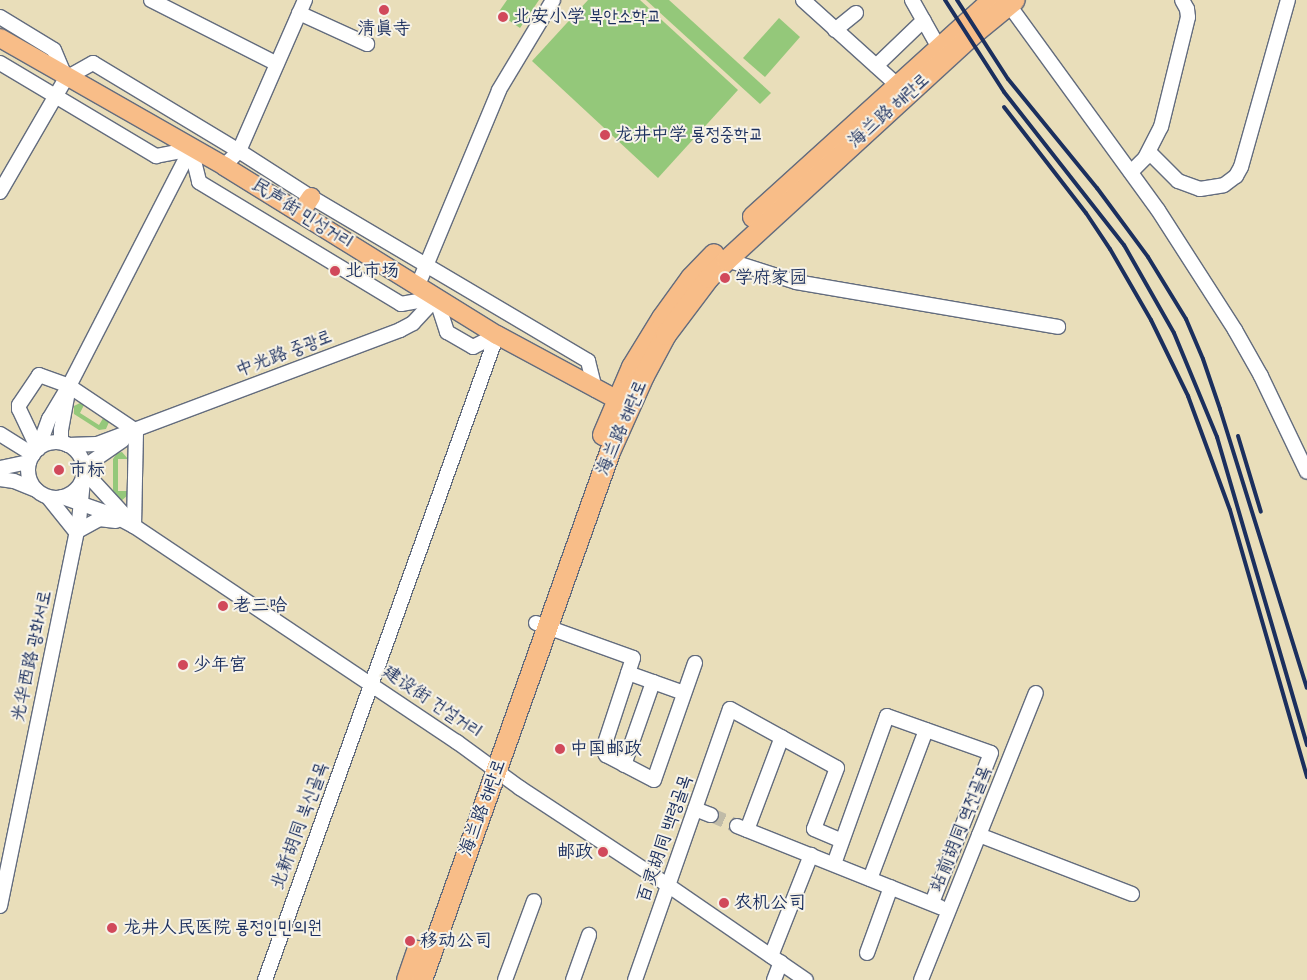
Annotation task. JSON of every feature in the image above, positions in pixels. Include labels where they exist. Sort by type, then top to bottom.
[{"type":"highway","name":"海兰路 해란로","points":[[407,980],[491,766],[542,625],[610,452],[632,367],[662,318],[691,278],[741,227],[896,84],[939,48],[1005,2]]},
{"type":"highway","name":"海兰路 해란로","points":[[623,403],[666,335],[709,278],[726,260],[972,35],[1005,2]]},
{"type":"highway","name":"海兰路 해란로","points":[[422,980],[491,766]]},
{"type":"main road","name":"民声街 민성거리","points":[[0,38],[66,78],[224,166],[301,212],[497,335],[595,390],[623,403]]},
{"type":"main road","points":[[301,212],[311,198]]},
{"type":"street","points":[[151,0],[277,64]]},
{"type":"street","points":[[418,286],[425,265],[450,213],[499,90],[553,0]]},
{"type":"street","points":[[803,0],[896,84]]},
{"type":"street","points":[[912,0],[939,48]]},
{"type":"street","points":[[1132,172],[1149,152],[1161,127],[1188,17],[1187,9],[1182,0]]},
{"type":"street","points":[[1149,152],[1178,181],[1200,189],[1224,185],[1236,176],[1241,167],[1288,0]]},
{"type":"street","points":[[1005,2],[1132,172],[1235,330],[1261,376],[1307,472]]},
{"type":"street","points":[[224,166],[239,151],[302,6],[367,44]]},
{"type":"street","points":[[836,30],[856,13]]},
{"type":"street","points":[[0,17],[54,50],[66,78]]},
{"type":"street","points":[[876,66],[924,20]]},
{"type":"street","points":[[0,62],[156,156],[191,149]]},
{"type":"street","points":[[0,192],[66,78],[93,63],[239,151],[311,198],[588,362],[595,390]]},
{"type":"street","points":[[191,149],[199,182],[401,304],[436,298]]},
{"type":"street","points":[[36,490],[28,474],[33,456],[49,419],[69,386],[191,149]]},
{"type":"street","points":[[726,260],[796,282],[1058,327]]},
{"type":"street","name":"中光路 중광로","points":[[68,445],[98,444],[136,431],[400,330],[413,323],[436,298]]},
{"type":"street","name":"北新胡同 북신골목","points":[[265,980],[497,335]]},
{"type":"street","points":[[33,456],[19,405],[39,375],[69,386],[136,431],[134,526]]},
{"type":"street","points":[[69,386],[61,430],[61,442],[78,453],[84,469],[134,526]]},
{"type":"street","name":"中光路 중광로","points":[[84,469],[136,431]]},
{"type":"street","points":[[0,434],[33,456]]},
{"type":"street","points":[[0,468],[33,456],[49,443],[68,445]]},
{"type":"street","points":[[55,497],[77,488],[84,469]]},
{"type":"street","name":"光华西路 광화서로","points":[[0,906],[76,532],[84,469]]},
{"type":"street","points":[[0,479],[14,481],[55,497],[81,504],[112,515],[134,526]]},
{"type":"street","points":[[55,497],[76,532],[99,519],[134,526]]},
{"type":"street","name":"建设街 건설거리","points":[[134,526],[371,684],[520,788],[669,886],[806,980]]},
{"type":"street","points":[[542,625],[633,658],[602,749],[606,755],[654,780],[695,663]]},
{"type":"street","points":[[628,673],[684,693]]},
{"type":"street","points":[[624,764],[653,682]]},
{"type":"street","name":"站前胡同 역전골목","points":[[921,980],[1036,693]]},
{"type":"street","name":"百灵胡同 백령골목","points":[[635,980],[730,709],[782,737]]},
{"type":"street","points":[[834,864],[887,716],[991,753],[932,903]]},
{"type":"street","points":[[870,879],[926,730]]},
{"type":"street","points":[[842,840],[814,829],[838,768],[782,737],[742,828],[949,910]]},
{"type":"street","points":[[696,809],[710,815]]},
{"type":"street","points":[[979,835],[1132,894]]},
{"type":"street","points":[[774,980],[776,959],[811,855]]},
{"type":"street","points":[[867,953],[891,887]]},
{"type":"street","points":[[505,980],[534,901]]},
{"type":"street","points":[[573,980],[589,934]]},
{"type":"green space","points":[[507,0],[539,0],[520,28],[498,13]]},
{"type":"green space","points":[[588,0],[640,0],[738,90],[658,178],[532,61]]},
{"type":"green space","points":[[646,0],[669,0],[771,93],[760,104]]},
{"type":"green space","points":[[779,18],[800,37],[765,77],[743,58]]},
{"type":"green space","points":[[82,402],[85,403],[80,413],[99,425],[105,415],[109,422],[106,429],[99,430],[74,414],[74,406]]},
{"type":"green space","points":[[122,452],[128,459],[118,459],[118,491],[128,491],[128,495],[121,501],[113,495],[113,459],[117,453]]},
{"type":"tunnel","points":[[711,815],[737,826]]},
{"type":"railway","points":[[945,0],[1004,92],[1124,245],[1174,333],[1217,437],[1307,745]]},
{"type":"railway","points":[[957,0],[1008,79],[1097,188],[1148,257],[1186,319],[1203,359],[1220,409],[1307,688]]},
{"type":"railway","points":[[1004,107],[1086,213],[1110,249],[1151,320],[1188,396],[1230,510],[1307,777]]},
{"type":"railway","points":[[1238,436],[1261,512]]},
{"type":"place","name":"清真寺","points":[[384,10]]},
{"type":"place","name":"北安小学 북안소학교","points":[[503,17]]},
{"type":"place","name":"龙井中学 룡정중학교","points":[[605,135]]},
{"type":"place","name":"北市场","points":[[335,271]]},
{"type":"place","name":"学府家园","points":[[725,278]]},
{"type":"place","name":"市标","points":[[59,470]]},
{"type":"place","name":"老三哈","points":[[223,606]]},
{"type":"place","name":"少年宫","points":[[183,665]]},
{"type":"place","name":"中国邮政","points":[[560,749]]},
{"type":"place","name":"邮政","points":[[603,852]]},
{"type":"place","name":"农机公司","points":[[724,903]]},
{"type":"place","name":"龙井人民医院 룡정인민의원","points":[[112,928]]},
{"type":"place","name":"移动公司","points":[[410,941]]}]
